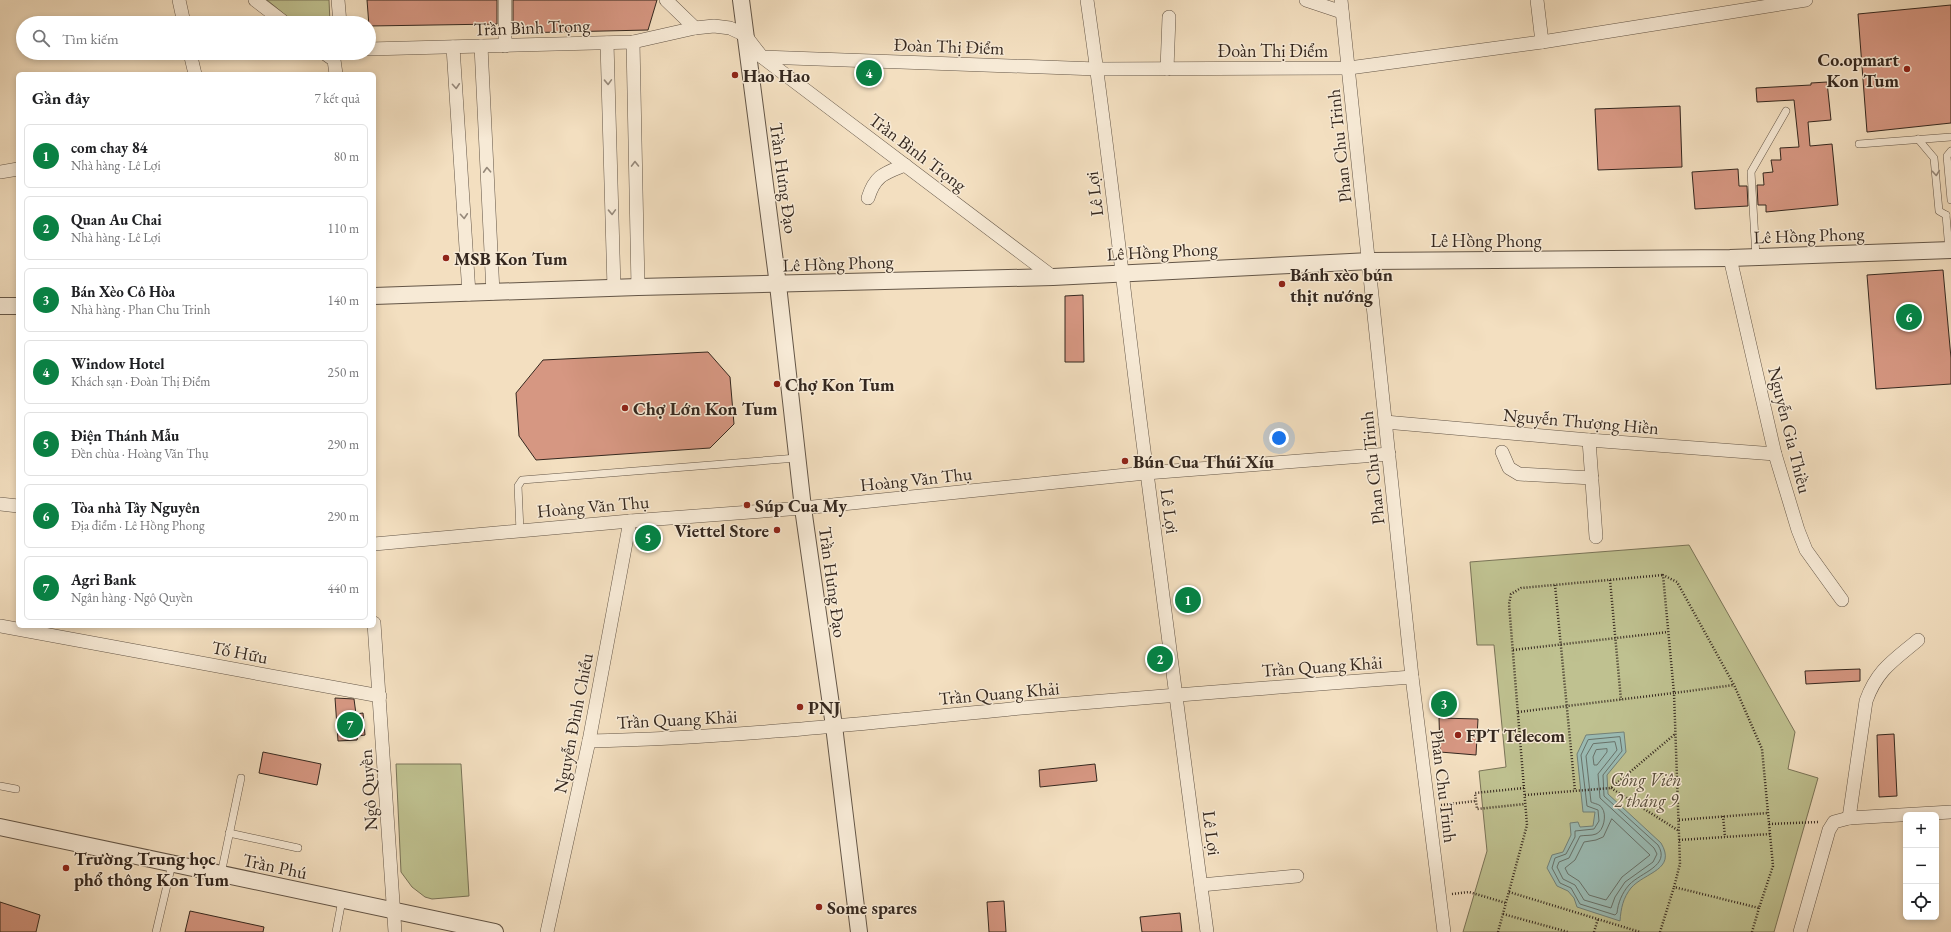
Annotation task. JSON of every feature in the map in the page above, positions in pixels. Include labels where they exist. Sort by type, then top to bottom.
[{"type":"street","points":[[179,0],[182,16]]},
{"type":"street","points":[[255,0],[276,16]]},
{"type":"street","points":[[338,0],[339,16]]},
{"type":"street","points":[[505,0],[505,46]]},
{"type":"street","points":[[666,0],[695,28]]},
{"type":"street","name":"Trần Hưng Đạo","points":[[741,0],[778,285],[803,508],[834,726],[859,932]]},
{"type":"street","name":"Lê Lợi","points":[[1087,0],[1097,69],[1146,473],[1177,694],[1206,932]]},
{"type":"street","points":[[1306,0],[1341,6]]},
{"type":"street","points":[[1537,0],[1542,42]]},
{"type":"street","name":"Đoàn Thị Điểm","points":[[762,57],[1097,69],[1349,68],[1542,42],[1806,0]]},
{"type":"street","name":"Phan Chu Trinh","points":[[1341,6],[1370,261],[1385,422],[1412,677],[1444,932]]},
{"type":"street","points":[[1167,68],[1169,17]]},
{"type":"street","name":"Trần Bình Trọng","points":[[376,49],[633,42],[695,28],[714,26],[730,28],[745,35]]},
{"type":"street","points":[[745,35],[762,57]]},
{"type":"street","points":[[633,42],[638,287]]},
{"type":"street","points":[[607,43],[614,288]]},
{"type":"street","points":[[481,46],[493,293]]},
{"type":"street","points":[[453,47],[469,294]]},
{"type":"street","name":"Trần Bình Trọng","points":[[762,57],[1053,277]]},
{"type":"street","points":[[192,60],[195,72]]},
{"type":"street","points":[[333,60],[336,72]]},
{"type":"street","points":[[868,198],[872,185],[878,178],[905,165]]},
{"type":"street","points":[[0,172],[16,169]]},
{"type":"street","name":"Lê Hồng Phong","points":[[376,296],[469,294],[638,287],[778,285],[1053,277],[1370,261],[1756,258],[1950,250]]},
{"type":"street","name":"Nguyễn Gia Thiều","points":[[1730,258],[1775,454],[1798,530],[1806,550],[1842,600]]},
{"type":"street","points":[[0,306],[16,306]]},
{"type":"street","name":"Nguyễn Thượng Hiền","points":[[1385,422],[1589,440],[1775,454]]},
{"type":"street","points":[[1589,440],[1596,538]]},
{"type":"street","points":[[1502,452],[1509,468],[1519,474],[1592,478]]},
{"type":"street","name":"Hoàng Văn Thụ","points":[[376,544],[630,521],[803,508],[1146,473],[1389,454]]},
{"type":"street","points":[[0,504],[16,506]]},
{"type":"street","name":"Nguyễn Đình Chiểu","points":[[548,932],[589,741],[630,521]]},
{"type":"street","name":"Tố Hữu","points":[[0,626],[380,696]]},
{"type":"street","name":"Ngô Quyền","points":[[374,628],[395,932]]},
{"type":"street","points":[[1849,818],[1866,702],[1872,685],[1879,674],[1918,640]]},
{"type":"street","name":"Trần Quang Khải","points":[[589,741],[666,739],[834,726],[1177,694],[1412,677]]},
{"type":"street","points":[[1800,932],[1829,830],[1834,822],[1849,818],[1951,812]]},
{"type":"street","name":"Trần Phú","points":[[0,827],[495,932]]},
{"type":"street","points":[[1201,885],[1297,876]]},
{"type":"lane","points":[[1756,258],[1751,172],[1786,111]]},
{"type":"lane","points":[[1859,144],[1951,137]]},
{"type":"lane","points":[[1918,139],[1934,158],[1939,211],[1949,213],[1950,250]]},
{"type":"lane","points":[[1951,150],[1947,156],[1951,200]]},
{"type":"lane","points":[[520,531],[518,486],[522,480],[797,458]]},
{"type":"lane","points":[[221,874],[241,778]]},
{"type":"lane","points":[[0,786],[16,789]]},
{"type":"lane","points":[[229,833],[298,848]]},
{"type":"lane","points":[[156,932],[172,864]]},
{"type":"lane","points":[[336,932],[342,900]]},
{"type":"path","points":[[1660,932],[1680,864],[1674,693],[1663,575]]},
{"type":"path","points":[[1498,932],[1527,824],[1509,604],[1511,594],[1521,588],[1663,575],[1677,582],[1734,685],[1762,749],[1773,866],[1752,932]]},
{"type":"path","points":[[1610,580],[1621,700]]},
{"type":"path","points":[[1555,585],[1574,791]]},
{"type":"path","points":[[1513,650],[1668,632]]},
{"type":"path","points":[[1518,712],[1734,685]]},
{"type":"path","points":[[1525,795],[1611,788],[1676,734]]},
{"type":"path","points":[[1524,788],[1475,793],[1477,809],[1525,804]]},
{"type":"path","points":[[1611,788],[1679,831]]},
{"type":"path","points":[[1429,807],[1476,801]]},
{"type":"path","points":[[1679,820],[1768,812]]},
{"type":"path","points":[[1723,816],[1725,837]]},
{"type":"path","points":[[1769,824],[1814,822]]},
{"type":"path","points":[[1679,840],[1770,834]]},
{"type":"path","points":[[1674,887],[1759,908]]},
{"type":"path","points":[[1440,895],[1469,892],[1506,903]]},
{"type":"path","points":[[1509,892],[1640,932]]},
{"type":"path","points":[[1503,914],[1568,932]]},
{"type":"path","points":[[1594,932],[1598,919]]},
{"type":"path","points":[[1499,927],[1502,932]]},
{"type":"green space","points":[[267,0],[329,0],[330,16],[286,16]]},
{"type":"green space","name":"Công Viên 2 tháng 9","points":[[1689,545],[1795,732],[1788,769],[1818,778],[1774,932],[1463,932],[1487,851],[1479,771],[1506,767],[1494,645],[1477,645],[1470,562]]},
{"type":"green space","points":[[396,764],[461,764],[469,896],[432,899],[425,897],[412,887],[401,872]]},
{"type":"water","points":[[1624,732],[1626,752],[1607,775],[1608,794],[1661,843],[1665,852],[1665,859],[1657,870],[1631,888],[1623,903],[1620,921],[1577,907],[1574,898],[1568,891],[1557,886],[1547,868],[1552,855],[1563,852],[1571,835],[1570,823],[1578,822],[1580,827],[1593,826],[1595,812],[1583,812],[1577,754],[1586,735]]},
{"type":"building","points":[[367,0],[497,0],[497,24],[376,26],[376,16],[368,16]]},
{"type":"building","points":[[513,0],[657,0],[648,30],[516,33],[517,24],[513,24]]},
{"type":"building","name":"Co.opmart Kon Tum","points":[[1951,5],[1951,123],[1867,132],[1858,14]]},
{"type":"building","points":[[1827,82],[1831,120],[1808,122],[1810,146],[1832,144],[1838,205],[1766,212],[1766,205],[1758,205],[1757,185],[1764,185],[1763,173],[1773,172],[1771,160],[1781,160],[1780,148],[1799,147],[1794,100],[1757,102],[1756,88],[1811,85],[1811,83]]},
{"type":"building","points":[[1680,106],[1682,167],[1598,170],[1595,109]]},
{"type":"building","points":[[1738,169],[1739,186],[1747,186],[1748,206],[1695,209],[1692,172]]},
{"type":"building","points":[[1943,270],[1951,358],[1951,384],[1876,389],[1867,275]]},
{"type":"building","points":[[1083,295],[1084,362],[1065,362],[1065,296]]},
{"type":"building","name":"Chợ Lớn Kon Tum","points":[[708,352],[730,377],[734,424],[710,448],[536,460],[519,436],[516,393],[543,360]]},
{"type":"building","points":[[1860,669],[1860,681],[1806,684],[1805,671]]},
{"type":"building","points":[[335,698],[354,699],[356,714],[363,713],[365,735],[358,736],[357,740],[338,741]]},
{"type":"building","name":"FPT Telecom","points":[[1439,718],[1478,719],[1476,755],[1440,752]]},
{"type":"building","points":[[1894,734],[1897,796],[1879,797],[1877,735]]},
{"type":"building","points":[[263,752],[321,764],[317,785],[259,773]]},
{"type":"building","points":[[1095,764],[1097,781],[1040,787],[1039,770]]},
{"type":"building","points":[[1004,901],[1006,932],[989,932],[987,902]]},
{"type":"building","points":[[0,902],[40,915],[36,932],[0,932]]},
{"type":"building","points":[[190,911],[264,927],[263,932],[185,932]]},
{"type":"building","points":[[1180,913],[1182,932],[1142,932],[1140,917]]},
{"type":"place","name":"Co.opmart Kon Tum","points":[[1907,69]]},
{"type":"place","name":"Window Hotel","points":[[869,73]]},
{"type":"place","name":"Hao Hao","points":[[735,75]]},
{"type":"place","name":"MSB Kon Tum","points":[[446,258]]},
{"type":"place","name":"Bánh xèo bún thịt nướng","points":[[1282,284]]},
{"type":"place","name":"Tòa nhà Tây Nguyên","points":[[1909,317]]},
{"type":"place","name":"Chợ Kon Tum","points":[[777,384]]},
{"type":"place","name":"Chợ Lớn Kon Tum","points":[[625,408]]},
{"type":"place","name":"Bún Cua Thúi Xíu","points":[[1125,461]]},
{"type":"place","name":"Súp Cua My","points":[[747,505]]},
{"type":"place","name":"Viettel Store","points":[[777,530]]},
{"type":"place","name":"Điện Thánh Mẫu","points":[[648,538]]},
{"type":"place","name":"com chay 84","points":[[1188,600]]},
{"type":"place","name":"Quan Au Chai","points":[[1160,659]]},
{"type":"place","name":"Bán Xèo Cô Hòa","points":[[1444,704]]},
{"type":"place","name":"PNJ","points":[[800,707]]},
{"type":"place","name":"Agri Bank","points":[[350,725]]},
{"type":"place","name":"FPT Telecom","points":[[1458,735]]},
{"type":"place","name":"Trường Trung học phổ thông Kon Tum","points":[[66,868]]},
{"type":"place","name":"Some spares","points":[[819,907]]}]
